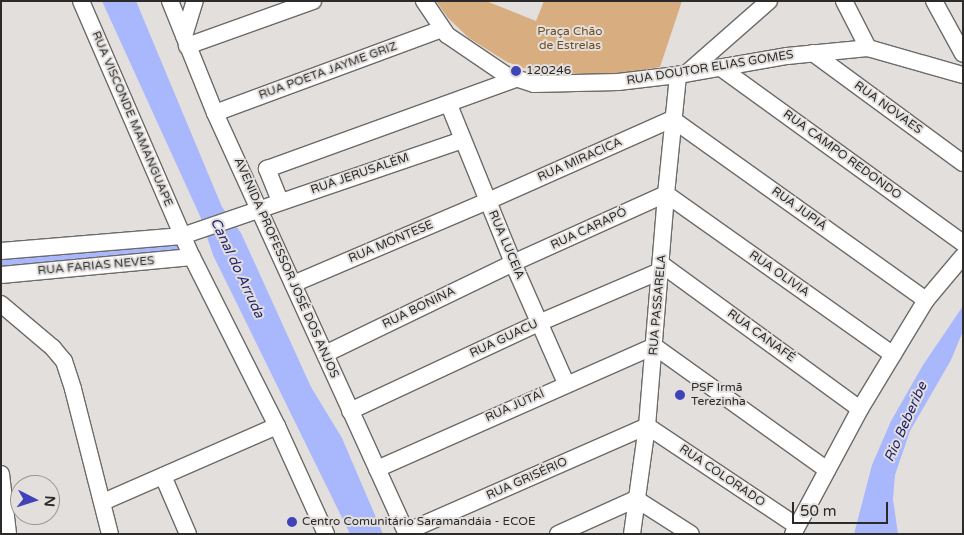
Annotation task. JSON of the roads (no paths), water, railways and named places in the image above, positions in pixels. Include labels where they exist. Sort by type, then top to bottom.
[{"type":"street","name":"RUA VISCONDE MAMANGUAPE","points":[[81,1],[189,234]]},
{"type":"street","points":[[186,41],[195,1]]},
{"type":"street","points":[[186,41],[313,1]]},
{"type":"street","name":"RUA DOUTOR ELIAS GOMES","points":[[424,1],[448,36],[481,61],[516,79],[534,84],[577,84],[682,74],[813,53],[868,48],[963,75]]},
{"type":"street","points":[[682,74],[769,1]]},
{"type":"street","points":[[844,1],[868,48]]},
{"type":"street","points":[[934,1],[963,54]]},
{"type":"street","name":"AVENIDA PROFESSOR JOSÉ DOS ANJOS","points":[[174,5],[186,41],[252,211],[293,284],[407,533]]},
{"type":"street","name":"RUA POETA JAYME GRIZ","points":[[215,113],[442,28]]},
{"type":"street","name":"RUA NOVAES","points":[[813,53],[963,163]]},
{"type":"street","name":"RUA CAMPO REDONDO","points":[[721,68],[963,243]]},
{"type":"street","name":"RUA PASSARELA","points":[[632,534],[647,426],[672,118],[682,74]]},
{"type":"street","points":[[280,201],[267,169],[449,105],[516,79]]},
{"type":"street","name":"RUA LUCEIA","points":[[449,105],[513,263],[541,322],[566,383]]},
{"type":"street","name":"RUA MIRACICA","points":[[488,201],[672,118]]},
{"type":"street","name":"RUA JUPIÁ","points":[[672,118],[926,300]]},
{"type":"street","name":"RUA JERUSALÉM","points":[[252,211],[462,140]]},
{"type":"street","name":"RUA CARAPÓ","points":[[513,263],[666,194]]},
{"type":"street","name":"RUA OLIVIA","points":[[666,194],[893,355]]},
{"type":"street","name":"RUA MONTESE","points":[[293,284],[488,201]]},
{"type":"street","name":"RUA FARIAS NEVES","points":[[1,251],[189,234],[252,211]]},
{"type":"street","points":[[189,234],[192,257],[277,426],[326,534]]},
{"type":"street","points":[[795,530],[860,409],[926,300],[963,256]]},
{"type":"street","name":"RUA FARIAS NEVES","points":[[1,275],[192,257]]},
{"type":"street","name":"RUA BONINA","points":[[325,354],[513,263]]},
{"type":"street","name":"RUA GUACU","points":[[350,410],[661,268]]},
{"type":"street","name":"RUA CANAFÉ","points":[[661,268],[860,409]]},
{"type":"street","points":[[1,304],[53,348],[64,362],[69,373],[110,534]]},
{"type":"street","points":[[654,346],[827,470]]},
{"type":"street","name":"RUA JUTAÍ","points":[[377,469],[566,383],[654,346]]},
{"type":"street","points":[[103,502],[277,426]]},
{"type":"street","name":"RUA COLORADO","points":[[647,426],[795,530]]},
{"type":"street","name":"RUA GRISÉRIO","points":[[407,533],[647,426]]},
{"type":"street","points":[[1,474],[8,534]]},
{"type":"street","points":[[163,476],[188,534]]},
{"type":"street","points":[[558,534],[636,498],[691,534]]},
{"type":"water","name":"Canal do Arruda","points":[[102,1],[136,1],[222,207],[241,233],[311,387],[342,438],[383,534],[350,534],[213,255],[200,216]]},
{"type":"water","name":"Rio Beberibe","points":[[963,306],[963,331],[951,360],[910,431],[895,475],[893,499],[898,534],[854,534],[872,465],[891,421],[923,365]]},
{"type":"waterway","points":[[1,266],[174,250]]},
{"type":"place","name":"120246","points":[[516,71]]},
{"type":"place","name":"PSF Irmã Terezinha","points":[[680,395]]},
{"type":"place","name":"Centro Comunitário Saramandáia - ECOE","points":[[292,522]]},
{"type":"park label","name":"Praça Chão de Estrelas","points":[[570,39]]}]
